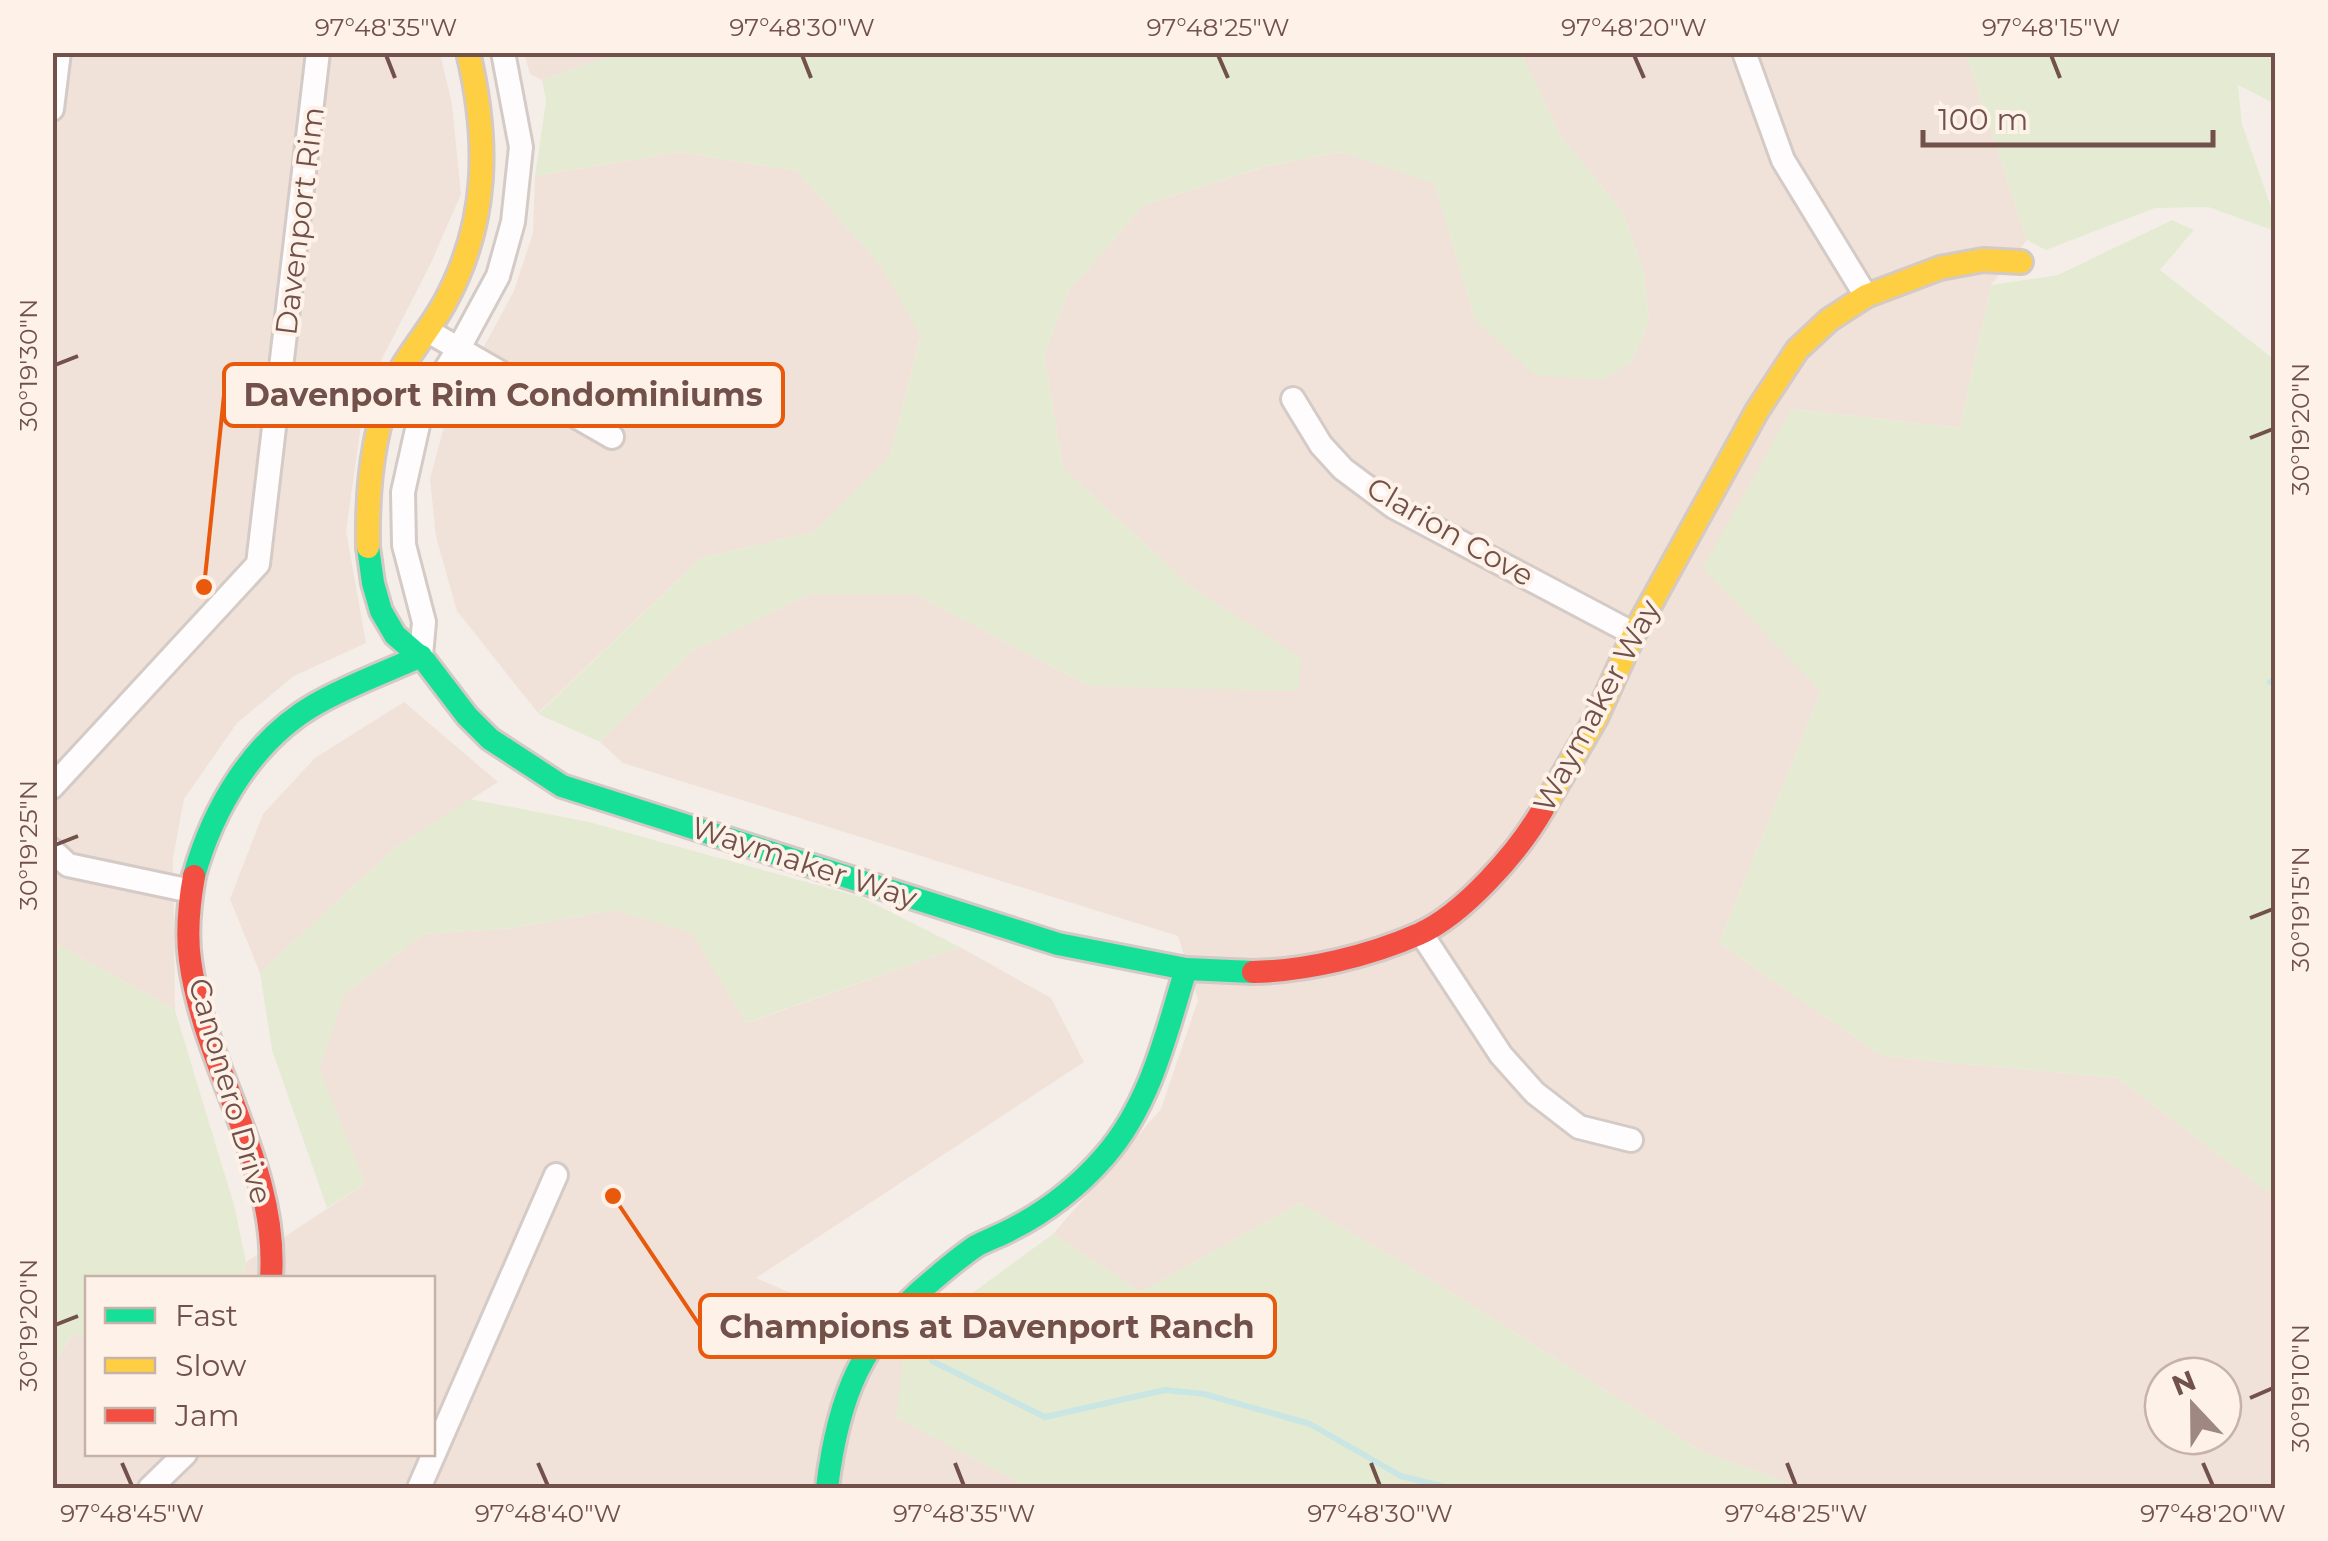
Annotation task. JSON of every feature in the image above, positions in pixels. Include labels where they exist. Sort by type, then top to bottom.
[{"type":"street","points":[[52,109],[59,52]]},
{"type":"street","name":"Davenport Rim","points":[[52,787],[258,564],[318,52]]},
{"type":"street","name":"Waymaker Way","points":[[468,52],[485,150],[480,219],[449,296],[390,390],[366,507],[369,559],[381,606],[396,635],[421,656],[481,731],[562,786],[1058,944],[1186,969],[1224,973],[1290,971],[1421,933],[1482,888],[1529,834],[1596,718],[1634,634],[1757,411],[1797,350],[1829,320],[1866,296],[1940,268],[1983,260],[2021,262]]},
{"type":"street","points":[[421,656],[424,622],[404,545],[403,492],[422,407],[498,276],[513,222],[522,146],[503,52]]},
{"type":"street","points":[[1744,52],[1782,160],[1866,296]]},
{"type":"street","points":[[428,331],[612,437]]},
{"type":"street","name":"Clarion Cove","points":[[1293,399],[1321,445],[1344,469],[1394,507],[1634,634]]},
{"type":"street","name":"Canonero Drive","points":[[271,1276],[264,1195],[201,1010],[188,941],[190,890],[204,843],[226,796],[259,751],[305,710],[421,656]]},
{"type":"street","points":[[52,850],[68,865],[190,890]]},
{"type":"street","points":[[1421,933],[1500,1055],[1535,1093],[1578,1128],[1631,1140]]},
{"type":"street","points":[[827,1488],[831,1442],[852,1372],[880,1327],[914,1294],[976,1247],[1052,1204],[1086,1176],[1115,1143],[1146,1096],[1186,969]]},
{"type":"street","points":[[435,1451],[556,1174]]},
{"type":"street","points":[[150,1488],[182,1456]]},
{"type":"street","points":[[419,1488],[433,1456]]},
{"type":"shaded area","points":[[53,53],[440,53],[452,104],[461,194],[431,263],[366,390],[346,531],[366,643],[294,676],[237,723],[184,799],[173,858],[175,1010],[53,942]]},
{"type":"shaded area","points":[[524,53],[619,53],[542,80],[530,74]]},
{"type":"shaded area","points":[[1521,53],[1966,53],[2027,240],[1991,285],[1960,428],[1792,409],[1821,692],[1719,943],[1882,1056],[2118,1078],[2275,1194],[2275,1488],[1792,1488],[1788,1483],[1703,1452],[1425,1276],[1300,1203],[1141,1292],[1053,1234],[1161,1109],[1198,1000],[1178,936],[623,763],[600,742],[692,651],[810,594],[915,594],[1089,686],[1300,658],[1191,587],[1063,468],[1044,355],[1069,290],[1144,205],[1267,166],[1342,152],[1435,183],[1475,320],[1630,363],[1649,322],[1644,273],[1623,213],[1560,135]]},
{"type":"shaded area","points":[[680,152],[797,171],[882,267],[921,335],[890,457],[814,532],[701,558],[538,713],[457,611],[436,537],[430,479],[447,415],[514,291],[533,233],[535,176]]},
{"type":"shaded area","points":[[404,702],[498,782],[396,847],[260,973],[230,899],[263,814],[315,758]]},
{"type":"shaded area","points":[[613,910],[692,932],[747,1023],[960,947],[1051,998],[1084,1062],[756,1278],[905,1342],[897,1418],[1031,1488],[53,1488],[53,1367],[73,1333],[85,1336],[85,1456],[435,1456],[435,1276],[242,1276],[246,1262],[365,1184],[318,1068],[345,993],[424,934],[513,928]]},
{"type":"green space","points":[[619,53],[1521,53],[1560,135],[1623,213],[1644,273],[1649,322],[1630,363],[1602,380],[1535,375],[1475,320],[1435,184],[1342,152],[1266,166],[1144,205],[1069,290],[1044,355],[1063,468],[1191,587],[1301,658],[1298,691],[1089,686],[915,594],[810,594],[692,651],[600,742],[538,714],[701,558],[814,532],[890,456],[921,336],[882,267],[797,171],[680,152],[535,176],[546,101],[542,80]]},
{"type":"green space","points":[[1966,53],[2275,53],[2275,104],[2238,85],[2242,124],[2275,218],[2275,231],[2208,207],[2155,208],[2046,250],[2027,240]]},
{"type":"green space","points":[[2172,220],[2194,230],[2160,270],[2275,360],[2275,1194],[2118,1078],[1882,1056],[1719,943],[1821,692],[1703,568],[1792,409],[1960,428],[1991,285],[2058,275]]},
{"type":"green space","points":[[470,799],[589,822],[861,897],[960,947],[746,1023],[692,933],[613,910],[513,928],[424,934],[345,993],[319,1068],[365,1184],[327,1208],[272,1050],[260,973],[396,847]]},
{"type":"green space","points":[[53,942],[175,1010],[234,1205],[246,1262],[242,1276],[85,1276],[85,1337],[72,1334],[53,1367]]},
{"type":"green space","points":[[1300,1203],[1425,1276],[1703,1452],[1788,1483],[1792,1488],[1031,1488],[896,1418],[905,1342],[1053,1234],[1141,1292]]},
{"type":"waterway","points":[[2270,682],[2276,682]]},
{"type":"waterway","points":[[932,1361],[1045,1417],[1165,1390],[1204,1394],[1310,1424],[1401,1476],[1450,1488]]},
{"type":"traffic: fast","points":[[368,547],[381,611],[395,635],[425,661],[490,739],[562,786],[1058,944],[1186,969],[1253,972]]},
{"type":"traffic: fast","points":[[194,876],[224,801],[273,736],[316,704],[421,656]]},
{"type":"traffic: fast","points":[[827,1488],[846,1397],[871,1347],[909,1301],[949,1266],[976,1246],[1049,1207],[1105,1156],[1146,1091],[1186,969]]},
{"type":"traffic: slow","points":[[368,547],[372,466],[384,408],[396,378],[438,315],[459,274],[477,212],[482,149],[468,52]]},
{"type":"traffic: slow","points":[[1543,809],[1596,718],[1634,634],[1757,411],[1797,350],[1829,320],[1866,296],[1940,268],[1983,260],[2021,262]]},
{"type":"traffic: jam","points":[[1253,972],[1294,969],[1358,955],[1436,925],[1489,880],[1543,809]]},
{"type":"traffic: jam","points":[[194,876],[190,960],[210,1040],[264,1196],[271,1276]]},
{"type":"place","name":"Davenport Rim Condominiums","points":[[204,587]]},
{"type":"place","name":"Champions at Davenport Ranch","points":[[613,1196]]}]
